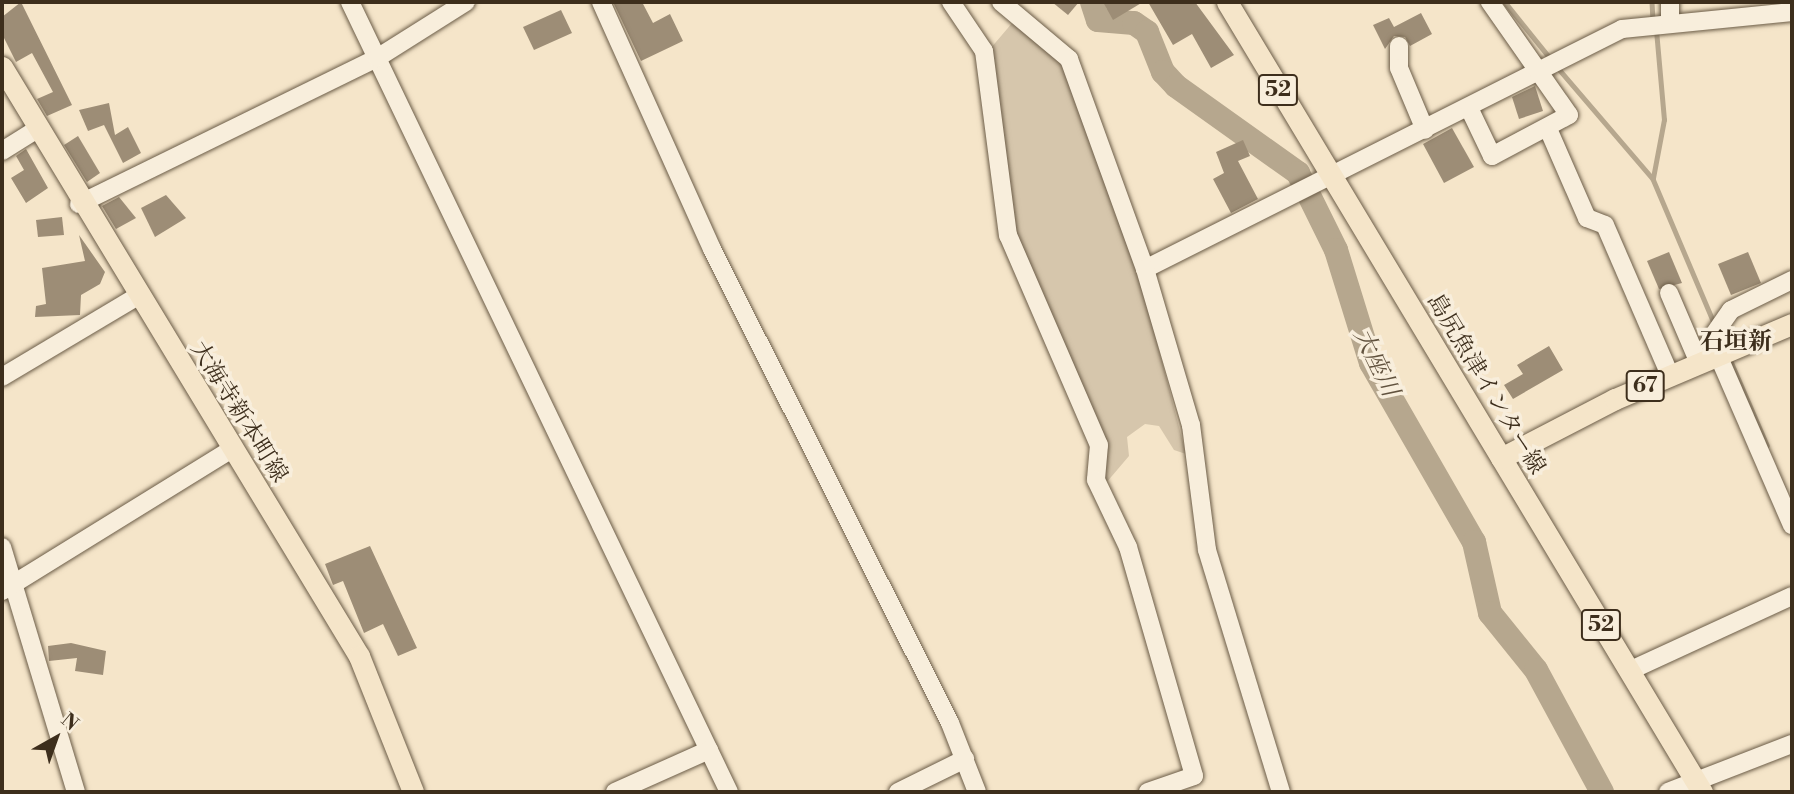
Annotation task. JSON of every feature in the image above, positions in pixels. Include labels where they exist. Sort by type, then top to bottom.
[{"type":"main road","name":"島尻魚津インター線","points":[[1227,2],[1329,179],[1501,458],[1699,788]]},
{"type":"main road","name":"大海寺新本町線","points":[[2,67],[34,130],[359,656],[413,792]]},
{"type":"main road","name":"67","points":[[1501,458],[1670,375],[1792,324]]},
{"type":"street","points":[[350,2],[729,792]]},
{"type":"street","points":[[79,204],[377,58],[466,2]]},
{"type":"street","points":[[601,2],[712,249],[965,759],[977,792]]},
{"type":"street","points":[[951,2],[984,51],[1009,235],[1099,445],[1096,480],[1128,547],[1194,776],[1148,792]]},
{"type":"street","points":[[1001,2],[1069,59],[1145,269],[1191,425],[1207,550],[1280,792]]},
{"type":"street","points":[[1469,110],[1492,156],[1549,131],[1569,115],[1490,2]]},
{"type":"street","points":[[1670,2],[1670,23]]},
{"type":"street","points":[[1145,269],[1469,110],[1537,71],[1622,30],[1792,12]]},
{"type":"street","points":[[1399,46],[1399,68],[1425,130]]},
{"type":"street","points":[[2,151],[34,130]]},
{"type":"street","points":[[1549,131],[1587,218],[1605,225],[1670,375]]},
{"type":"street","points":[[1708,359],[1717,323],[1792,280]]},
{"type":"street","points":[[1669,293],[1708,359],[1792,525]]},
{"type":"street","points":[[2,377],[136,296]]},
{"type":"street","points":[[7,588],[232,449]]},
{"type":"street","points":[[2,547],[7,588],[76,792]]},
{"type":"street","points":[[1629,671],[1792,596]]},
{"type":"street","points":[[1668,792],[1699,788],[1792,744]]},
{"type":"street","points":[[615,792],[709,750]]},
{"type":"street","points":[[898,792],[965,759]]},
{"type":"shaded area","points":[[1013,22],[1066,63],[1139,273],[1186,454],[1174,450],[1159,426],[1145,424],[1127,437],[1129,456],[1106,483],[1017,241],[990,49]]},
{"type":"building","points":[[21,2],[72,105],[47,116],[37,99],[53,92],[32,53],[16,62],[2,34],[2,17]]},
{"type":"building","points":[[613,2],[642,2],[653,23],[670,14],[683,41],[641,61]]},
{"type":"building","points":[[1052,2],[1079,2],[1068,15]]},
{"type":"building","points":[[1103,2],[1143,2],[1113,20]]},
{"type":"building","points":[[1148,2],[1195,2],[1234,55],[1211,68],[1192,34],[1173,45]]},
{"type":"building","points":[[561,10],[572,33],[534,50],[523,27]]},
{"type":"building","points":[[1421,13],[1432,34],[1410,46],[1405,37],[1394,36],[1385,49],[1373,25],[1389,18],[1394,27]]},
{"type":"building","points":[[1535,86],[1543,111],[1519,119],[1512,97]]},
{"type":"building","points":[[109,103],[115,135],[128,127],[141,153],[123,163],[104,125],[88,131],[79,110]]},
{"type":"building","points":[[1452,128],[1474,167],[1444,183],[1423,144]]},
{"type":"building","points":[[78,136],[100,173],[87,182],[64,145]]},
{"type":"building","points":[[1243,140],[1250,156],[1238,161],[1258,199],[1231,213],[1213,179],[1224,173],[1216,152]]},
{"type":"building","points":[[26,149],[48,188],[26,203],[11,178],[24,170],[16,156]]},
{"type":"building","points":[[166,195],[186,218],[155,237],[141,208]]},
{"type":"building","points":[[119,197],[136,218],[116,229],[102,206]]},
{"type":"building","points":[[62,217],[64,235],[38,237],[36,220]]},
{"type":"building","points":[[79,235],[105,272],[100,284],[81,295],[80,315],[35,317],[36,306],[46,304],[42,268],[85,261]]},
{"type":"building","points":[[1669,252],[1682,283],[1659,289],[1647,261]]},
{"type":"building","points":[[1748,252],[1761,283],[1731,295],[1718,264]]},
{"type":"building","points":[[1549,346],[1563,370],[1513,399],[1504,385],[1523,374],[1517,365]]},
{"type":"building","points":[[370,546],[417,648],[398,656],[383,624],[364,633],[343,581],[333,585],[325,564]]},
{"type":"building","points":[[71,643],[106,651],[103,675],[75,671],[77,658],[49,661],[48,646]]},
{"type":"waterway","name":"大座川","points":[[1092,2],[1098,20],[1134,23],[1147,32],[1163,72],[1176,86],[1298,173],[1336,250],[1371,363],[1474,542],[1490,613],[1536,670],[1602,792]]},
{"type":"waterway","points":[[1505,2],[1550,58]]},
{"type":"waterway","points":[[1652,2],[1653,23]]},
{"type":"waterway","points":[[1653,178],[1664,120],[1656,31]]},
{"type":"waterway","points":[[1558,68],[1653,179],[1714,323]]},
{"type":"waterway","points":[[1729,357],[1767,445]]},
{"type":"district","name":"石垣新","points":[[1736,343]]}]
